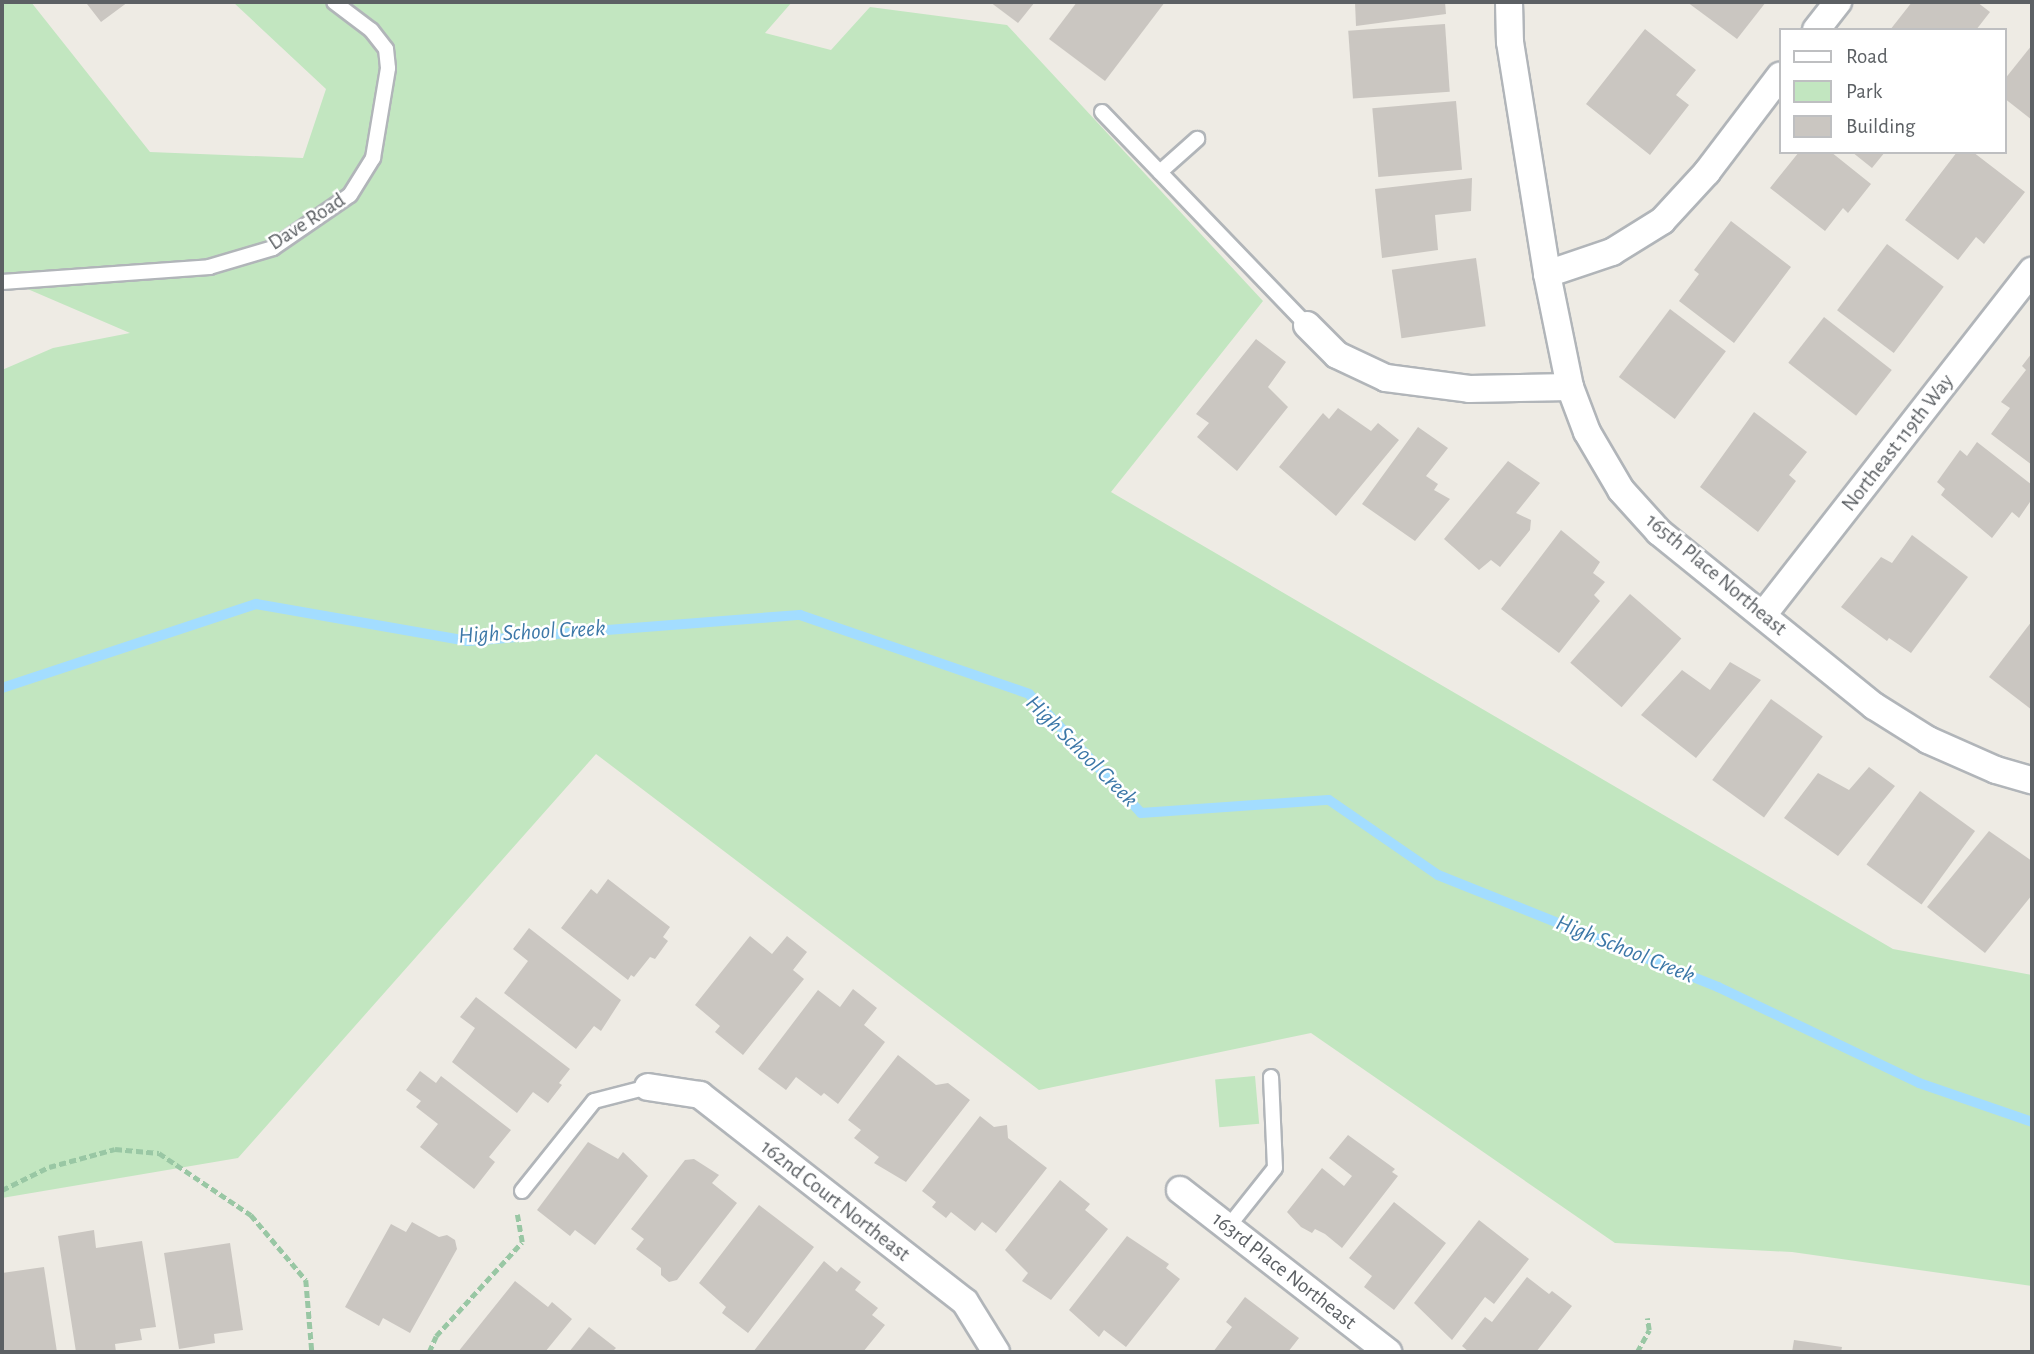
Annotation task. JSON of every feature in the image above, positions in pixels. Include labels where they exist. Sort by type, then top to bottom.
[{"type":"street","name":"165th Place Northeast","points":[[1509,2],[1510,42],[1547,274],[1570,387],[1587,432],[1621,490],[1659,532],[1874,706],[1928,740],[1996,770],[2032,780]]},
{"type":"street","points":[[1818,28],[1838,2]]},
{"type":"street","points":[[1547,274],[1612,252],[1662,221],[1707,172],[1778,79]]},
{"type":"street","name":"Northeast 119th Way","points":[[1763,615],[2032,271]]},
{"type":"street","points":[[1307,325],[1337,355],[1386,378],[1469,389],[1570,387]]},
{"type":"street","name":"162nd Court Northeast","points":[[649,1087],[700,1095],[965,1303],[996,1352]]},
{"type":"street","name":"163rd Place Northeast","points":[[1180,1189],[1388,1352]]},
{"type":"lane","name":"Dave Road","points":[[2,282],[209,267],[273,248],[350,195],[373,158],[387,58],[386,49],[371,30],[334,2]]},
{"type":"lane","points":[[1102,112],[1307,325]]},
{"type":"lane","points":[[1160,172],[1197,139]]},
{"type":"lane","points":[[1228,1227],[1275,1168],[1271,1077]]},
{"type":"lane","points":[[522,1191],[594,1101],[649,1087]]},
{"type":"path","points":[[2,1189],[49,1167],[115,1149],[159,1153],[251,1215],[306,1280],[312,1352]]},
{"type":"path","points":[[429,1352],[436,1336],[522,1242],[520,1219],[511,1206]]},
{"type":"path","points":[[1637,1352],[1649,1330],[1647,1318]]},
{"type":"green space","points":[[2,2],[31,2],[150,152],[303,158],[326,89],[233,2],[792,2],[765,33],[831,50],[870,7],[1007,25],[1263,301],[1111,492],[1893,949],[2032,975],[2032,1286],[1792,1252],[1615,1243],[1311,1033],[1039,1090],[596,754],[238,1158],[2,1198],[2,370],[53,348],[130,333],[2,278]]},
{"type":"green space","points":[[1255,1076],[1259,1124],[1219,1127],[1215,1079]]},
{"type":"building","points":[[128,2],[101,22],[87,4],[81,3]]},
{"type":"building","points":[[990,2],[1035,2],[1018,23]]},
{"type":"building","points":[[1077,2],[1165,2],[1105,81],[1049,39]]},
{"type":"building","points":[[1355,2],[1445,2],[1446,14],[1356,26]]},
{"type":"building","points":[[1687,2],[1766,2],[1737,39]]},
{"type":"building","points":[[1912,2],[1977,2],[1990,12],[1978,28],[1892,28]]},
{"type":"building","points":[[1445,24],[1450,92],[1353,99],[1348,31]]},
{"type":"building","points":[[1645,29],[1696,70],[1676,95],[1689,105],[1650,155],[1586,104]]},
{"type":"building","points":[[2032,45],[2032,120],[2006,100],[2006,78]]},
{"type":"building","points":[[1456,101],[1462,170],[1378,177],[1372,108]]},
{"type":"building","points":[[1797,154],[1834,154],[1871,184],[1848,213],[1843,208],[1825,231],[1770,188]]},
{"type":"building","points":[[1854,154],[1883,154],[1872,168]]},
{"type":"building","points":[[1955,154],[1976,154],[2025,192],[1984,244],[1976,237],[1958,260],[1905,220]]},
{"type":"building","points":[[1472,178],[1471,211],[1435,215],[1438,250],[1382,258],[1375,189]]},
{"type":"building","points":[[1731,221],[1791,267],[1734,343],[1679,301],[1699,274],[1694,270]]},
{"type":"building","points":[[1887,244],[1944,287],[1894,353],[1837,310]]},
{"type":"building","points":[[1476,258],[1486,326],[1401,338],[1392,270]]},
{"type":"building","points":[[1670,309],[1726,351],[1675,419],[1619,377]]},
{"type":"building","points":[[1824,317],[1892,370],[1856,416],[1788,363]]},
{"type":"building","points":[[1256,339],[1286,362],[1268,387],[1288,407],[1237,471],[1197,437],[1209,423],[1196,414]]},
{"type":"building","points":[[2032,353],[2032,465],[1991,434],[2010,408],[2001,402],[2026,370],[2022,366]]},
{"type":"building","points":[[1338,408],[1371,431],[1378,423],[1399,440],[1336,516],[1279,467],[1323,413],[1329,419]]},
{"type":"building","points":[[1754,412],[1807,452],[1789,475],[1796,481],[1758,532],[1700,487]]},
{"type":"building","points":[[1418,427],[1448,448],[1426,476],[1438,484],[1434,490],[1450,499],[1415,541],[1362,504]]},
{"type":"building","points":[[1977,442],[2032,485],[2032,499],[2019,518],[2012,512],[1992,538],[1941,495],[1945,489],[1937,482],[1960,450],[1967,456]]},
{"type":"building","points":[[1508,461],[1540,483],[1516,513],[1531,520],[1530,530],[1500,567],[1491,560],[1479,570],[1444,539]]},
{"type":"building","points":[[1561,530],[1600,562],[1593,573],[1605,582],[1594,595],[1600,601],[1559,653],[1501,609]]},
{"type":"building","points":[[1912,535],[1968,577],[1911,653],[1889,638],[1887,641],[1841,607],[1881,557],[1892,563]]},
{"type":"building","points":[[1630,594],[1681,639],[1622,707],[1570,663]]},
{"type":"building","points":[[2032,621],[2032,710],[1989,677]]},
{"type":"building","points":[[1730,662],[1761,680],[1696,758],[1641,715],[1682,670],[1710,690]]},
{"type":"building","points":[[1771,699],[1823,737],[1764,818],[1712,780]]},
{"type":"building","points":[[1869,767],[1895,786],[1838,856],[1784,818],[1818,773],[1849,790]]},
{"type":"building","points":[[1920,791],[1975,831],[1922,905],[1867,865]]},
{"type":"building","points":[[1989,831],[2032,861],[2032,895],[1985,953],[1927,907]]},
{"type":"building","points":[[608,879],[670,927],[663,937],[668,941],[655,959],[650,957],[634,977],[631,975],[628,980],[561,928],[591,889],[597,894]]},
{"type":"building","points":[[529,928],[621,1000],[601,1031],[594,1026],[576,1049],[504,993],[528,961],[513,949]]},
{"type":"building","points":[[750,936],[772,954],[787,936],[807,952],[793,970],[804,979],[743,1055],[715,1032],[720,1026],[695,1005]]},
{"type":"building","points":[[853,989],[877,1008],[864,1025],[885,1042],[838,1104],[824,1093],[821,1096],[796,1077],[786,1090],[758,1069],[818,990],[840,1007]]},
{"type":"building","points":[[476,997],[570,1069],[548,1103],[533,1092],[517,1113],[452,1062],[475,1028],[460,1017]]},
{"type":"building","points":[[898,1055],[936,1085],[948,1083],[970,1100],[906,1182],[874,1163],[879,1157],[854,1138],[861,1130],[848,1120]]},
{"type":"building","points":[[420,1071],[436,1083],[441,1076],[511,1130],[489,1157],[495,1162],[474,1189],[420,1147],[438,1124],[416,1107],[421,1101],[406,1090]]},
{"type":"building","points":[[980,1116],[994,1127],[1007,1125],[1008,1138],[1047,1168],[996,1233],[982,1222],[975,1231],[951,1212],[946,1218],[932,1207],[936,1202],[922,1191]]},
{"type":"building","points":[[1348,1135],[1395,1169],[1392,1172],[1398,1176],[1342,1248],[1325,1234],[1315,1229],[1312,1233],[1301,1227],[1287,1212],[1322,1168],[1344,1186],[1352,1176],[1329,1158]]},
{"type":"building","points":[[588,1142],[618,1159],[623,1152],[648,1176],[595,1245],[575,1230],[570,1236],[537,1210]]},
{"type":"building","points":[[694,1159],[719,1175],[712,1183],[737,1203],[677,1280],[669,1282],[661,1275],[661,1268],[636,1249],[644,1239],[631,1229],[685,1160]]},
{"type":"building","points":[[1060,1180],[1090,1204],[1085,1210],[1108,1229],[1051,1300],[1022,1281],[1028,1273],[1005,1250]]},
{"type":"building","points":[[1394,1202],[1446,1243],[1394,1310],[1364,1287],[1372,1276],[1349,1258]]},
{"type":"building","points":[[759,1205],[814,1247],[748,1333],[722,1313],[726,1307],[699,1283]]},
{"type":"building","points":[[1479,1220],[1529,1259],[1494,1304],[1485,1297],[1452,1340],[1414,1303]]},
{"type":"building","points":[[412,1222],[439,1237],[447,1235],[455,1240],[457,1249],[410,1333],[383,1318],[379,1326],[345,1307],[391,1224],[406,1232]]},
{"type":"building","points":[[94,1230],[96,1248],[142,1241],[156,1327],[140,1329],[142,1340],[115,1344],[116,1352],[76,1352],[58,1236]]},
{"type":"building","points":[[1127,1236],[1169,1264],[1166,1268],[1180,1279],[1126,1347],[1104,1330],[1099,1337],[1069,1310]]},
{"type":"building","points":[[230,1243],[243,1330],[214,1334],[215,1343],[179,1349],[164,1253]]},
{"type":"building","points":[[824,1261],[837,1272],[841,1267],[861,1282],[855,1290],[878,1308],[872,1315],[885,1325],[863,1352],[753,1352]]},
{"type":"building","points":[[44,1267],[57,1352],[2,1352],[2,1273]]},
{"type":"building","points":[[1527,1277],[1549,1294],[1552,1291],[1572,1306],[1536,1352],[1469,1352],[1462,1346],[1485,1317],[1492,1322]]},
{"type":"building","points":[[515,1281],[548,1307],[552,1302],[572,1319],[545,1352],[458,1352]]},
{"type":"building","points":[[1245,1297],[1299,1338],[1288,1352],[1213,1352],[1232,1327],[1226,1322]]},
{"type":"building","points":[[589,1327],[616,1348],[612,1352],[569,1352]]},
{"type":"building","points":[[1794,1340],[1842,1347],[1841,1352],[1792,1352]]},
{"type":"waterway","name":"High School Creek","points":[[2,688],[256,604],[468,641],[800,615],[1029,694],[1141,813],[1329,800],[1438,875],[1718,987],[1919,1083],[2032,1122]]}]
